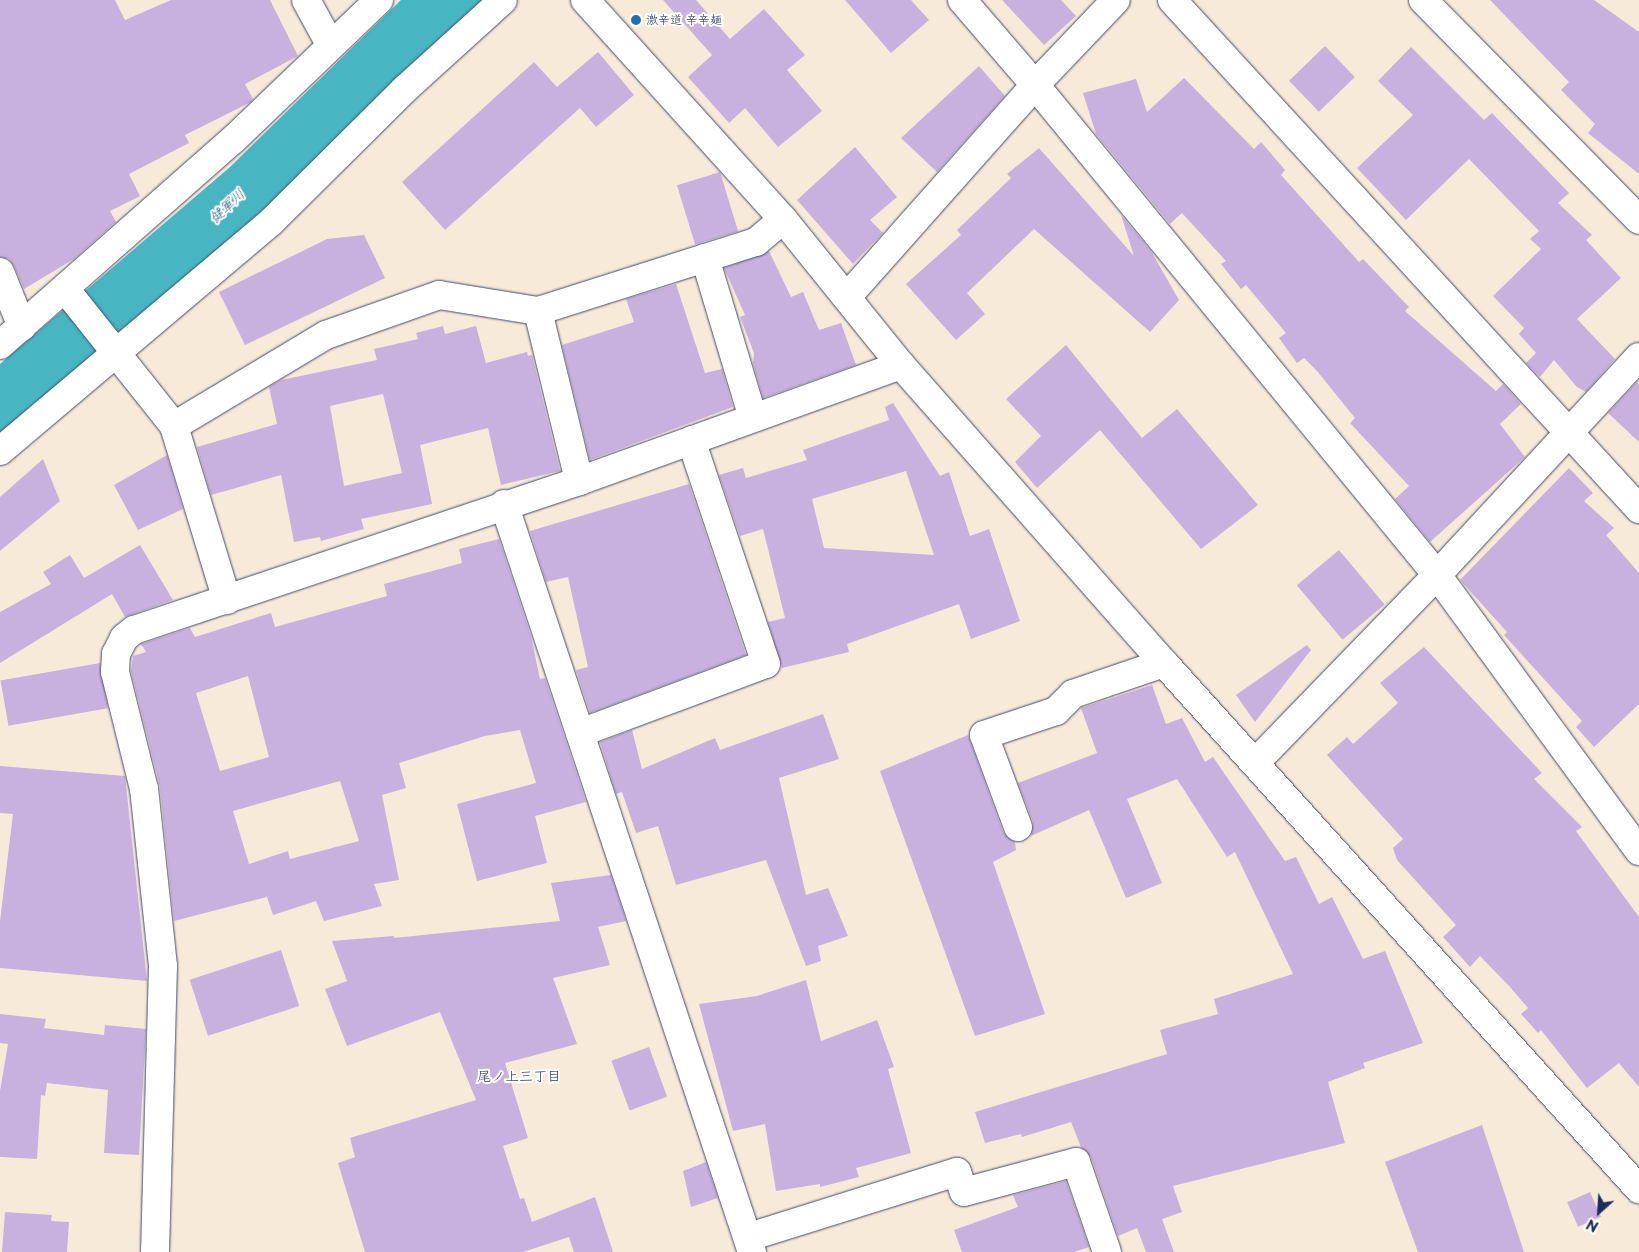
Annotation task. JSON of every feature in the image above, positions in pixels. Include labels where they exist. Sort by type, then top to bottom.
[{"type":"street","points":[[306,0],[330,44]]},
{"type":"street","points":[[0,345],[66,290],[234,139],[330,44],[379,0]]},
{"type":"street","points":[[0,451],[114,350],[271,222],[405,89],[503,0]]},
{"type":"street","points":[[586,0],[783,219],[848,297],[901,365],[1164,663],[1639,1189]]},
{"type":"street","points":[[962,0],[1035,85],[1437,575],[1639,851]]},
{"type":"street","points":[[848,297],[1035,85],[1116,0]]},
{"type":"street","points":[[1172,0],[1639,509]]},
{"type":"street","points":[[1423,0],[1639,220]]},
{"type":"street","points":[[174,426],[326,335],[439,295],[538,311],[756,242],[783,219]]},
{"type":"street","points":[[705,258],[754,418]]},
{"type":"street","points":[[0,272],[22,327]]},
{"type":"street","points":[[66,290],[174,426],[227,600]]},
{"type":"street","points":[[538,311],[579,480]]},
{"type":"street","points":[[1255,763],[1437,575],[1568,431],[1639,357]]},
{"type":"street","points":[[155,1252],[163,966],[144,789],[114,672],[116,654],[124,638],[134,630],[579,480],[901,365]]},
{"type":"street","points":[[580,733],[766,664],[691,440]]},
{"type":"street","points":[[504,504],[750,1244],[957,1172],[964,1192],[1076,1162],[1107,1252]]},
{"type":"street","points":[[1018,827],[984,735],[1056,711],[1073,694],[1164,663]]},
{"type":"water","name":"健軍川","points":[[401,0],[488,0],[280,202],[0,439],[0,364],[230,167]]},
{"type":"building","points":[[0,0],[115,0],[125,20],[171,0],[270,0],[298,56],[245,84],[253,99],[251,102],[185,135],[189,143],[129,174],[140,196],[110,211],[116,222],[74,259],[24,289],[9,259],[0,257]]},
{"type":"building","points":[[663,0],[696,0],[730,39],[764,9],[805,55],[787,70],[822,111],[778,147],[745,108],[729,123],[688,77],[712,55]]},
{"type":"building","points":[[845,0],[911,0],[929,20],[891,53]]},
{"type":"building","points":[[1002,0],[1061,0],[1076,16],[1044,45]]},
{"type":"building","points":[[1490,0],[1594,0],[1639,32],[1639,174],[1588,133],[1595,124],[1561,90],[1569,82]]},
{"type":"building","points":[[1325,46],[1355,77],[1319,112],[1289,81]]},
{"type":"building","points":[[1411,47],[1484,120],[1492,113],[1569,193],[1558,203],[1592,235],[1586,240],[1621,278],[1577,319],[1615,359],[1586,392],[1577,387],[1554,360],[1540,377],[1526,363],[1536,353],[1519,334],[1524,328],[1493,296],[1541,249],[1530,239],[1539,231],[1469,159],[1406,220],[1357,168],[1413,115],[1378,81]]},
{"type":"building","points":[[598,52],[634,95],[596,127],[580,108],[445,230],[402,182],[534,62],[557,87]]},
{"type":"building","points":[[979,66],[1005,96],[937,172],[901,138]]},
{"type":"building","points":[[1184,78],[1254,149],[1261,142],[1285,170],[1281,175],[1359,262],[1363,259],[1409,307],[1405,311],[1496,391],[1503,384],[1521,404],[1500,424],[1525,457],[1430,542],[1395,499],[1409,486],[1350,423],[1355,418],[1317,371],[1304,358],[1297,363],[1279,338],[1286,333],[1246,285],[1241,289],[1221,264],[1226,261],[1182,213],[1170,224],[1096,134],[1083,93],[1136,79],[1147,112]]},
{"type":"building","points":[[855,147],[897,197],[870,220],[883,233],[853,264],[797,200]]},
{"type":"building","points":[[1039,148],[1134,256],[1121,215],[1151,251],[1179,300],[1150,332],[1034,229],[967,293],[985,314],[956,340],[906,284],[961,235],[957,230],[1011,178],[1007,174]]},
{"type":"building","points":[[720,172],[738,231],[695,244],[677,185]]},
{"type":"building","points":[[364,235],[385,278],[245,345],[219,292],[327,239]]},
{"type":"building","points":[[769,251],[791,297],[803,292],[819,330],[841,323],[856,365],[763,398],[753,363],[754,353],[740,317],[745,315],[724,268]]},
{"type":"building","points":[[676,284],[705,373],[722,369],[733,407],[590,460],[562,345],[634,322],[626,299]]},
{"type":"building","points":[[443,326],[445,334],[476,326],[486,363],[527,352],[528,356],[532,355],[560,471],[501,485],[488,428],[420,445],[432,504],[361,519],[364,529],[321,541],[320,537],[294,542],[281,475],[211,495],[197,447],[277,424],[269,387],[281,380],[377,360],[374,349],[418,339],[416,333]],"holes":[[[383,394],[402,473],[344,486],[330,406]]]},
{"type":"building","points":[[1066,345],[1142,438],[1177,409],[1258,505],[1201,549],[1100,430],[1037,488],[1015,462],[1041,436],[1006,399]]},
{"type":"building","points":[[1637,382],[1639,384],[1639,442],[1608,413]]},
{"type":"building","points":[[893,403],[940,476],[949,472],[970,536],[989,529],[1020,621],[971,639],[959,604],[847,644],[849,652],[782,668],[768,622],[785,618],[763,529],[740,536],[719,475],[743,468],[746,478],[807,460],[803,450],[889,420],[885,407]],"holes":[[[906,471],[934,555],[824,548],[812,499]]]},
{"type":"building","points":[[167,455],[183,509],[138,530],[114,485]]},
{"type":"building","points":[[43,459],[60,501],[0,551],[0,497]]},
{"type":"building","points":[[1569,468],[1593,493],[1584,501],[1614,528],[1606,535],[1639,573],[1639,704],[1594,747],[1576,727],[1582,721],[1504,635],[1507,632],[1460,580]]},
{"type":"building","points":[[689,484],[746,655],[590,713],[576,670],[588,667],[568,577],[546,582],[530,531]]},
{"type":"building","points":[[499,539],[531,636],[540,679],[545,678],[586,802],[535,816],[547,863],[477,881],[457,804],[536,783],[520,730],[485,736],[399,763],[406,788],[382,795],[399,880],[374,884],[382,906],[324,921],[316,901],[273,915],[267,897],[174,921],[160,787],[131,671],[133,656],[146,652],[141,644],[190,628],[195,637],[271,613],[275,627],[387,596],[384,584],[462,563],[459,549]],"holes":[[[248,676],[269,757],[220,771],[196,693]],[[340,781],[359,841],[290,859],[288,851],[249,864],[233,811]]]},
{"type":"building","points":[[140,545],[173,600],[125,617],[112,594],[0,663],[0,612],[51,584],[43,572],[70,555],[84,578]]},
{"type":"building","points":[[1339,550],[1385,604],[1343,640],[1297,585]]},
{"type":"building","points":[[1307,645],[1311,650],[1255,722],[1236,695]]},
{"type":"building","points":[[1424,647],[1542,773],[1534,779],[1582,827],[1576,831],[1639,917],[1639,1087],[1619,1063],[1587,1088],[1541,1030],[1538,1033],[1521,1014],[1528,1008],[1480,956],[1470,967],[1443,937],[1456,925],[1397,860],[1393,848],[1403,839],[1327,755],[1347,737],[1353,744],[1398,703],[1380,683]]},
{"type":"building","points":[[100,663],[108,708],[9,726],[1,681]]},
{"type":"building","points":[[1152,685],[1166,724],[1182,718],[1205,762],[1213,757],[1285,861],[1296,857],[1319,904],[1332,897],[1363,959],[1385,951],[1423,1043],[1363,1063],[1365,1068],[1328,1082],[1345,1143],[1173,1186],[1182,1212],[1162,1219],[1174,1252],[1146,1252],[1137,1228],[1118,1236],[1091,1157],[1081,1147],[1071,1122],[1022,1137],[1021,1134],[985,1143],[975,1112],[1167,1054],[1160,1030],[1218,1014],[1214,999],[1293,974],[1235,852],[1227,857],[1177,779],[1127,799],[1162,883],[1126,898],[1089,810],[1031,836],[1033,822],[1018,783],[1097,753],[1081,708]]},
{"type":"building","points":[[823,714],[839,759],[779,778],[806,895],[828,888],[848,936],[818,946],[821,961],[806,966],[766,860],[676,885],[658,826],[636,833],[622,792],[616,794],[600,742],[632,730],[642,769],[715,738],[720,750]]},
{"type":"building","points":[[968,735],[1003,832],[1015,842],[1016,850],[993,862],[1045,1014],[975,1036],[880,771]]},
{"type":"building","points":[[0,766],[125,776],[147,981],[0,968],[0,921],[13,814],[0,813]]},
{"type":"building","points":[[611,875],[626,921],[598,927],[610,965],[553,978],[577,1044],[505,1063],[528,1138],[503,1146],[520,1199],[524,1198],[532,1222],[595,1197],[613,1252],[574,1252],[569,1237],[523,1252],[365,1252],[338,1163],[355,1157],[350,1138],[476,1100],[440,1012],[347,1046],[325,989],[347,981],[332,941],[394,936],[394,938],[560,921],[551,883]]},
{"type":"building","points":[[281,950],[299,1006],[208,1036],[190,980]]},
{"type":"building","points":[[806,980],[821,1041],[877,1020],[894,1067],[888,1069],[911,1153],[856,1168],[859,1177],[820,1187],[820,1184],[776,1191],[765,1124],[733,1131],[699,1004],[757,996]]},
{"type":"building","points":[[0,1014],[46,1019],[44,1028],[104,1035],[105,1025],[146,1029],[139,1155],[104,1153],[108,1090],[47,1083],[45,1096],[41,1095],[37,1159],[0,1157],[0,1091],[8,1044],[0,1043]]},
{"type":"building","points":[[649,1047],[667,1097],[630,1110],[611,1061]]},
{"type":"building","points":[[1482,1125],[1524,1252],[1418,1252],[1385,1162]]},
{"type":"building","points":[[706,1162],[718,1198],[691,1207],[683,1171]]},
{"type":"building","points":[[1066,1181],[1089,1247],[1074,1252],[962,1252],[954,1230],[1018,1207],[1013,1195]]},
{"type":"building","points":[[1590,1192],[1601,1217],[1578,1227],[1567,1202]]},
{"type":"building","points":[[5,1212],[52,1215],[51,1221],[69,1222],[67,1252],[2,1252]]},
{"type":"place","name":"激辛道 辛辛麺","points":[[636,20]]},
{"type":"district","name":"尾ノ上三丁目","points":[[519,1076]]}]
